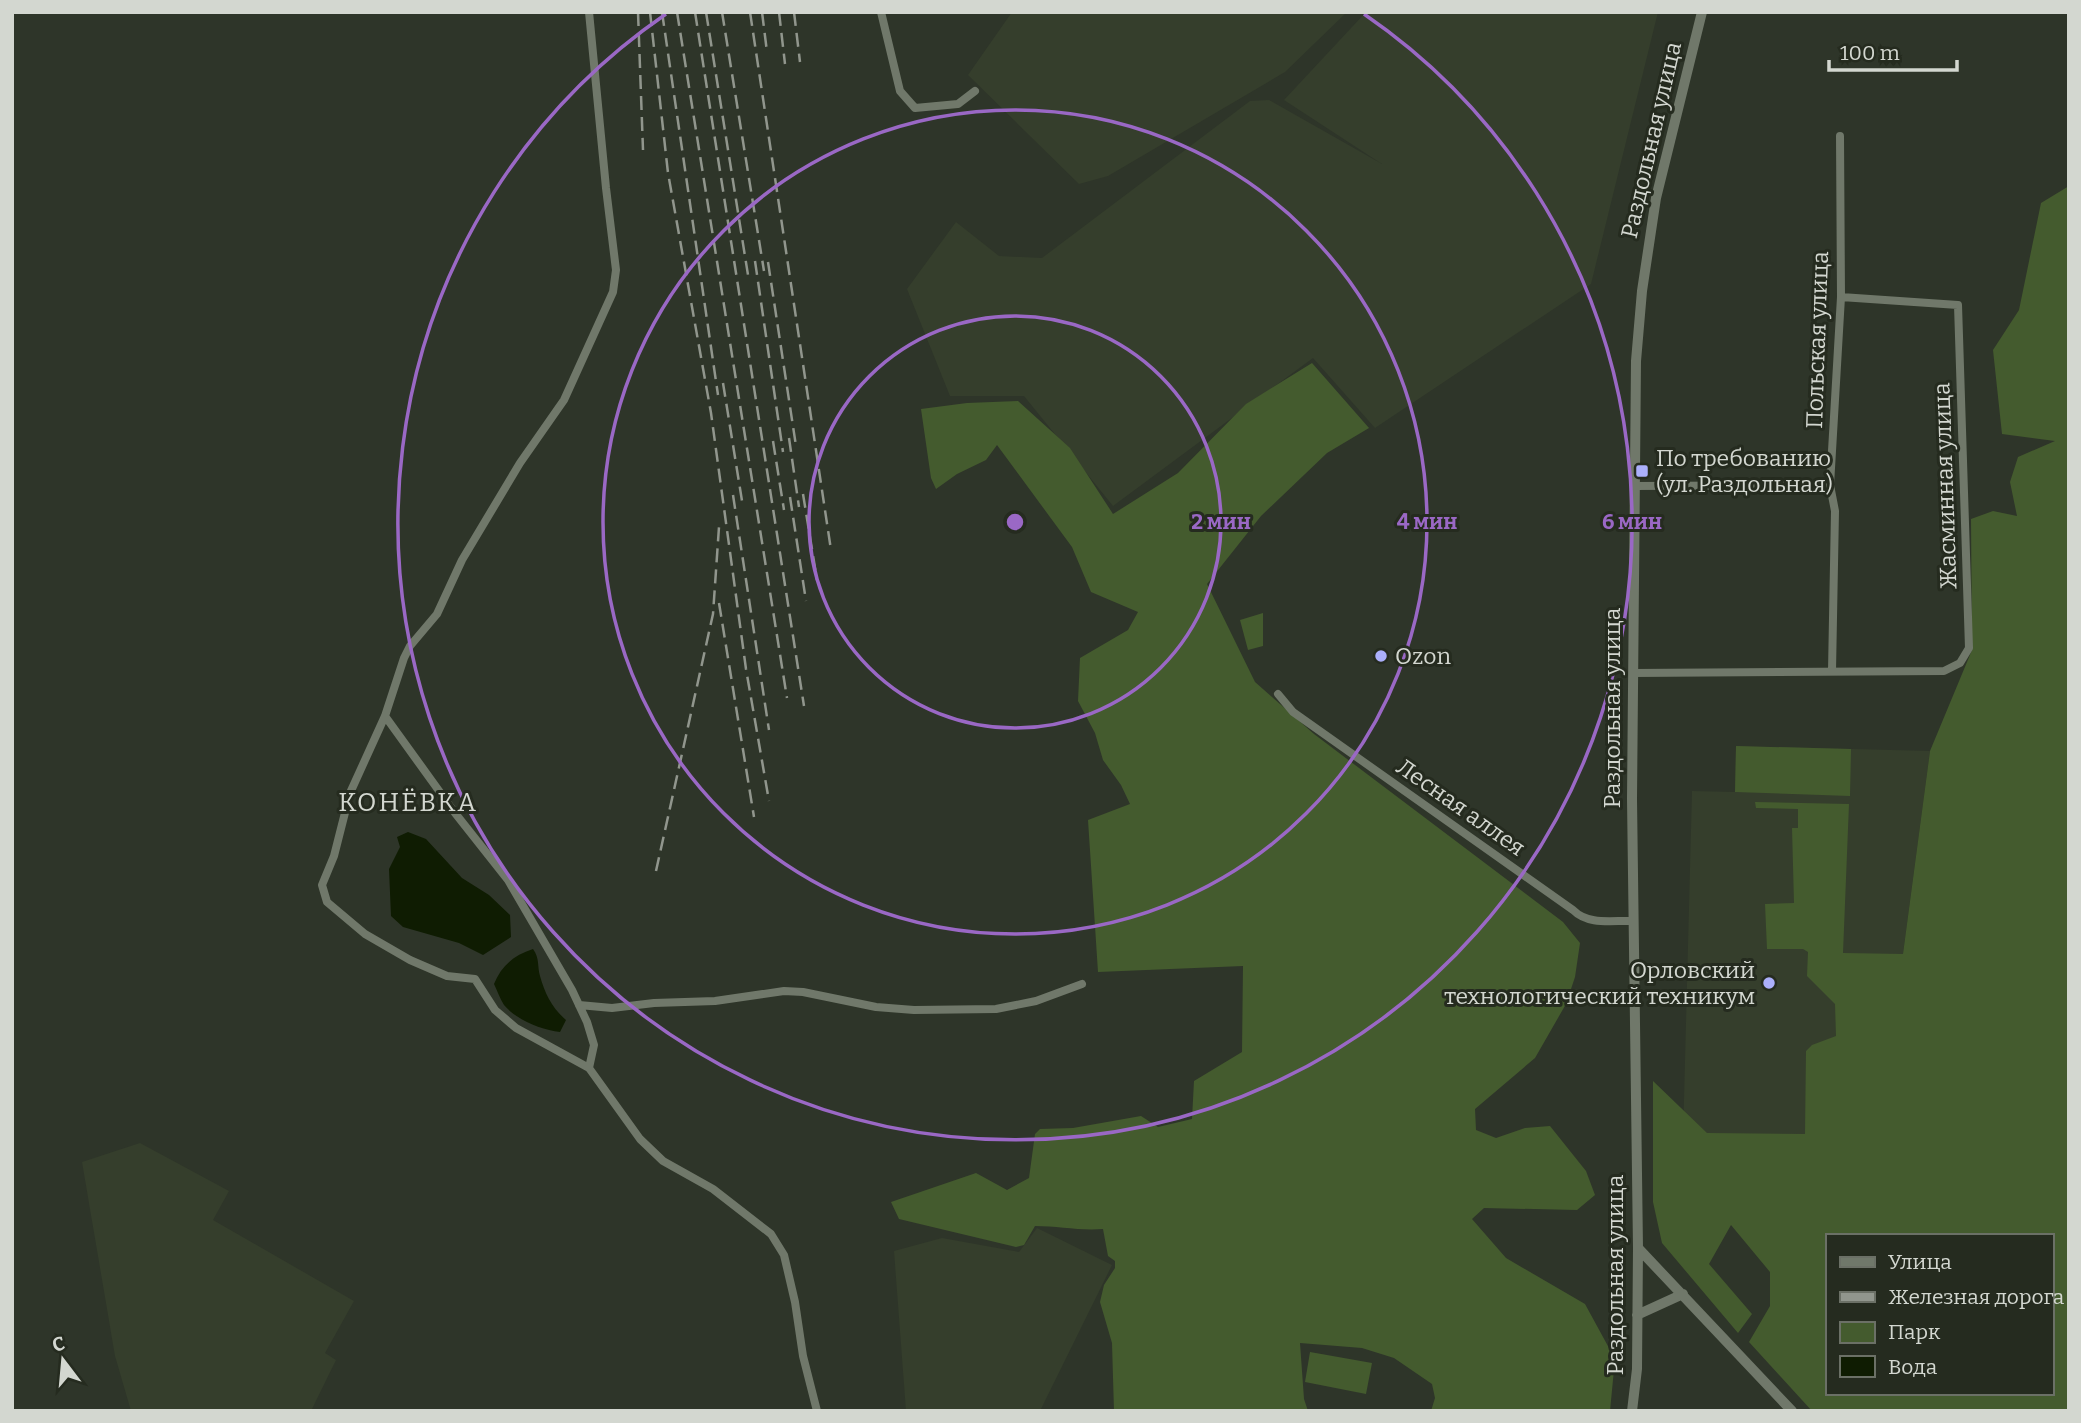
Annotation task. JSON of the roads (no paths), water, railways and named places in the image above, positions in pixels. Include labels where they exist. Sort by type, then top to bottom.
[{"type":"main road","name":"Раздольная улица","points":[[1632,1411],[1637,1369],[1638,1248],[1633,673],[1636,361],[1642,290],[1656,198],[1702,12]]},
{"type":"main road","points":[[1638,1248],[1792,1411]]},
{"type":"main road","points":[[1637,1315],[1683,1294]]},
{"type":"street","points":[[589,12],[616,270],[613,292],[564,400],[520,463],[462,560],[437,614],[410,646],[404,658],[385,716],[349,793],[334,856],[323,885],[327,902],[365,934],[410,960],[446,976],[475,979],[495,1010],[516,1028],[589,1068],[640,1139],[663,1161],[713,1189],[771,1234],[784,1255],[803,1356],[817,1411]]},
{"type":"street","points":[[881,12],[900,91],[915,108],[958,104],[975,91]]},
{"type":"street","name":"Польская улица","points":[[1832,671],[1835,511],[1830,485],[1841,297],[1840,136]]},
{"type":"street","name":"Жасминная улица","points":[[1832,671],[1944,671],[1960,663],[1969,648],[1958,305],[1841,297]]},
{"type":"street","points":[[1634,486],[1830,485]]},
{"type":"street","points":[[1633,673],[1832,671]]},
{"type":"street","name":"Лесная аллея","points":[[1278,694],[1293,712],[1581,918],[1634,920]]},
{"type":"street","points":[[385,716],[455,813],[508,880],[579,1005],[594,1045],[589,1068]]},
{"type":"street","points":[[579,1005],[612,1009],[654,1003],[715,1001],[764,993],[803,992],[876,1007],[996,1009],[1036,1001],[1083,984]]},
{"type":"water","points":[[408,832],[426,839],[462,878],[489,895],[510,915],[511,937],[483,955],[459,943],[403,927],[391,916],[389,869],[400,847],[397,837]]},
{"type":"water","points":[[533,949],[547,995],[566,1020],[560,1032],[537,1027],[522,1020],[504,1005],[494,984],[509,962]]},
{"type":"railway","points":[[638,12],[643,150]]},
{"type":"railway","points":[[650,12],[668,173],[711,413],[746,669],[769,801]]},
{"type":"railway","points":[[662,12],[718,395]]},
{"type":"railway","points":[[677,12],[787,698]]},
{"type":"railway","points":[[695,12],[804,706]]},
{"type":"railway","points":[[706,12],[748,275]]},
{"type":"railway","points":[[722,12],[764,271]]},
{"type":"railway","points":[[750,12],[831,550]]},
{"type":"railway","points":[[762,12],[767,52]]},
{"type":"railway","points":[[779,12],[785,64]]},
{"type":"railway","points":[[794,12],[800,62]]},
{"type":"railway","points":[[755,261],[783,452]]},
{"type":"railway","points":[[768,262],[796,446]]},
{"type":"railway","points":[[723,383],[743,507]]},
{"type":"railway","points":[[789,438],[799,507]]},
{"type":"railway","points":[[773,441],[784,510]]},
{"type":"railway","points":[[803,494],[817,580]]},
{"type":"railway","points":[[733,495],[769,730]]},
{"type":"railway","points":[[790,497],[806,601]]},
{"type":"railway","points":[[656,871],[713,614],[719,527]]},
{"type":"railway","points":[[719,603],[754,817]]},
{"type":"place","name":"По требованию (ул. Раздольная)","points":[[1642,471]]},
{"type":"place","name":"Ozon","points":[[1381,656]]},
{"type":"place","name":"Орловский технологический техникум","points":[[1769,983]]},
{"type":"district","name":"КОНЁВКА","points":[[408,802]]}]
